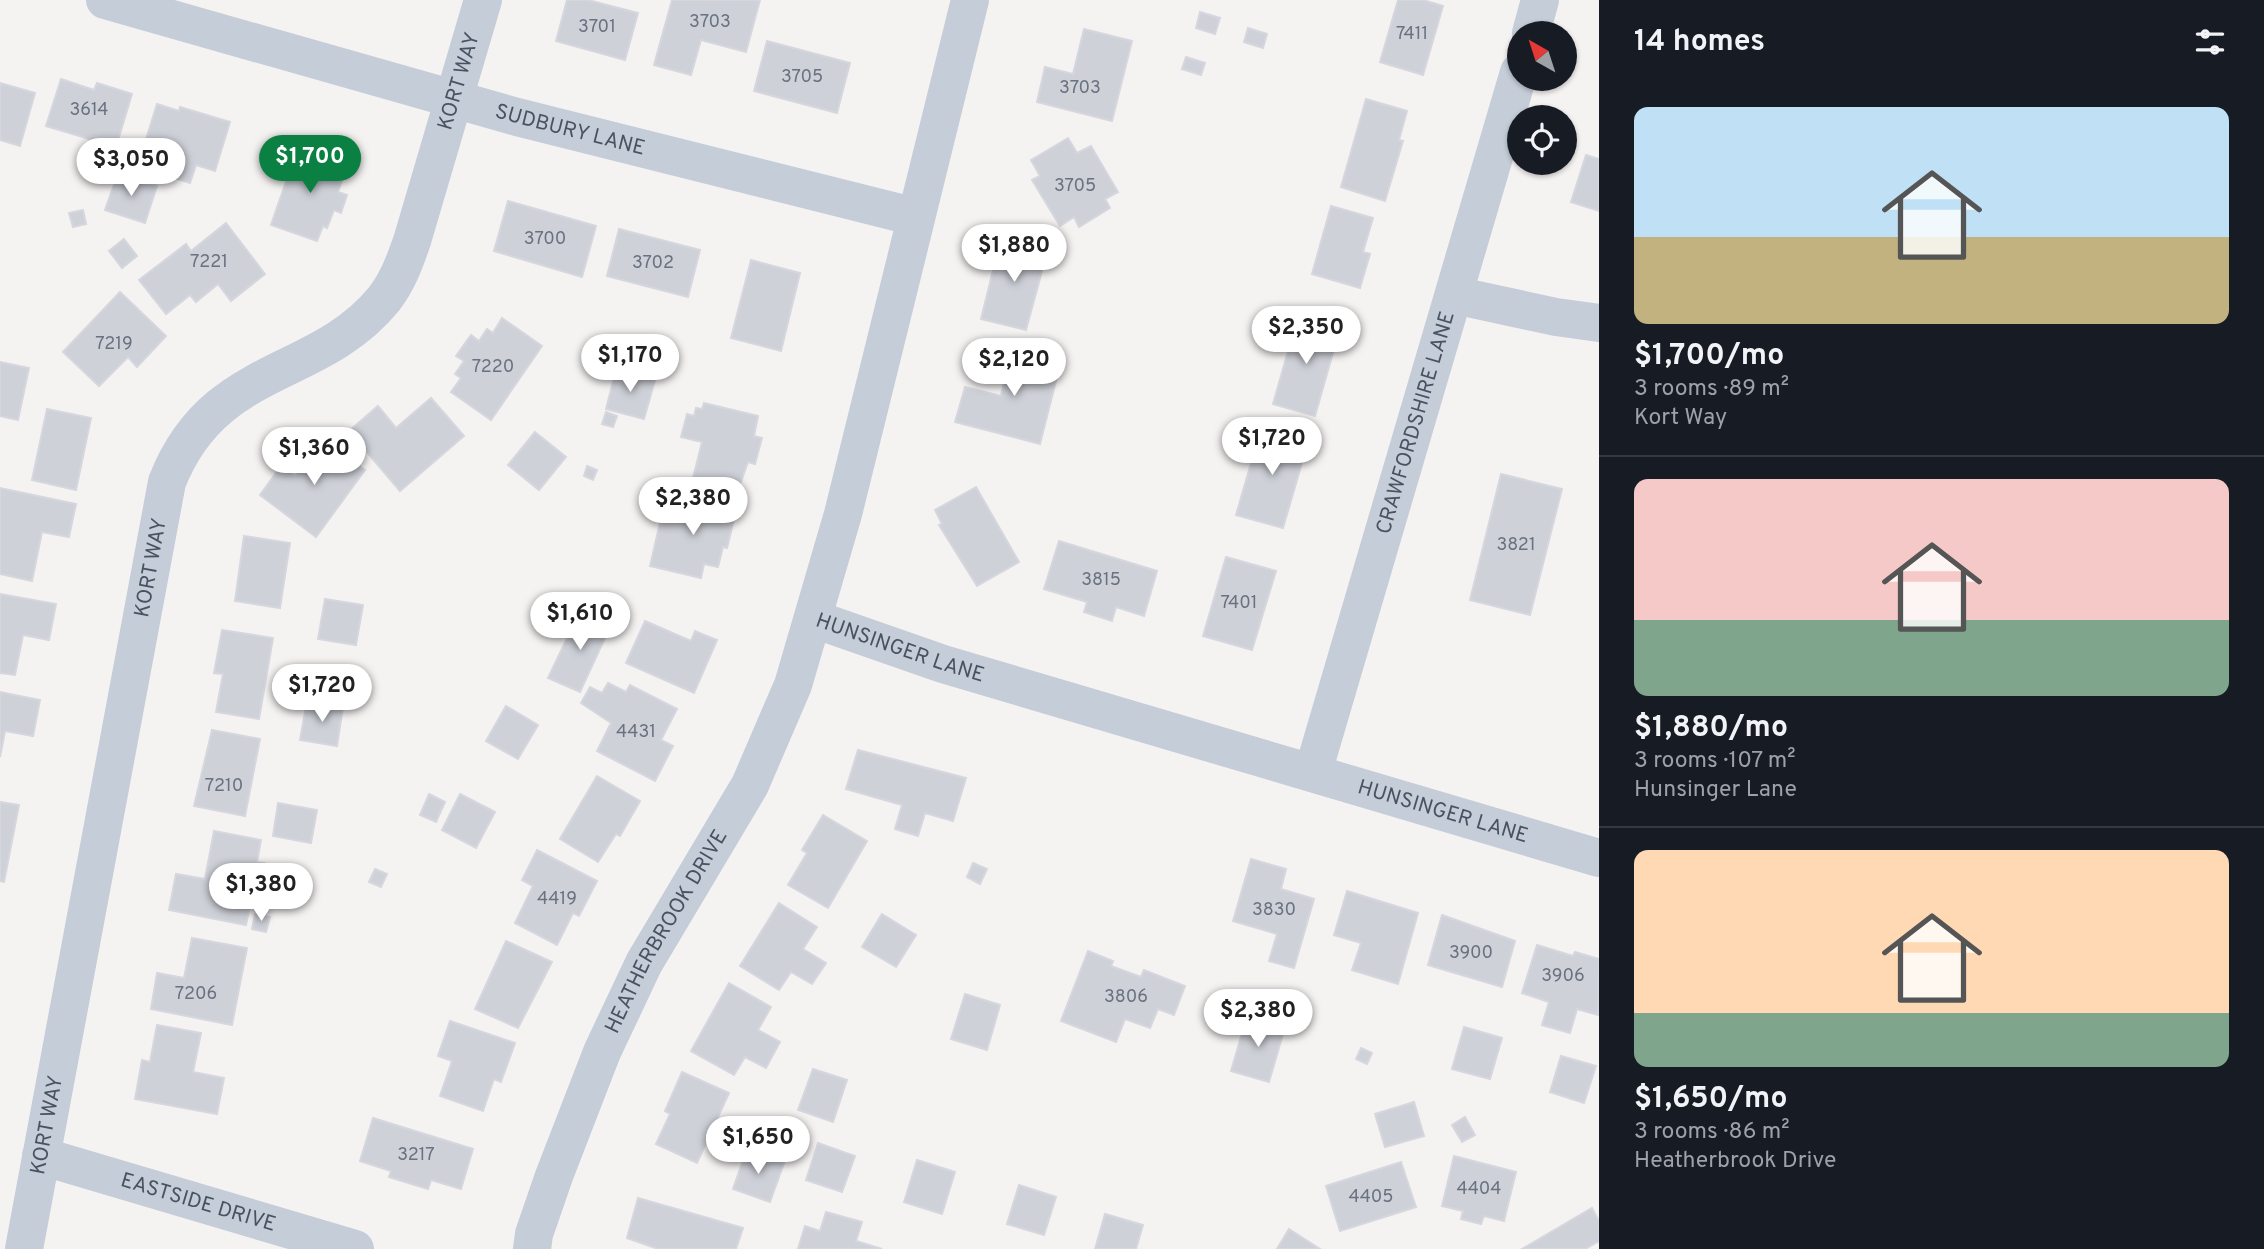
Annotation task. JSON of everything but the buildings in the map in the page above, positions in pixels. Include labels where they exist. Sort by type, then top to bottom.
[{"type":"street","name":"SUDBURY LANE","points":[[105,0],[517,117],[916,218]]},
{"type":"street","name":"KORT WAY","points":[[24,1249],[167,482],[187,443],[206,418],[230,397],[335,341],[364,320],[397,279],[412,241],[483,0]]},
{"type":"street","name":"HUNSINGER LANE","points":[[970,0],[843,514],[814,619],[943,664],[1599,858]]},
{"type":"street","points":[[1534,21],[1540,0]]},
{"type":"street","name":"CRAWFORDSHIRE LANE","points":[[1313,772],[1513,91]]},
{"type":"street","points":[[1454,295],[1556,317],[1599,323]]},
{"type":"street","name":"HEATHERBROOK DRIVE","points":[[532,1249],[534,1234],[554,1177],[602,1052],[644,963],[750,785],[782,715],[814,619]]},
{"type":"street","name":"EASTSIDE DRIVE","points":[[41,1156],[355,1249]]}]
